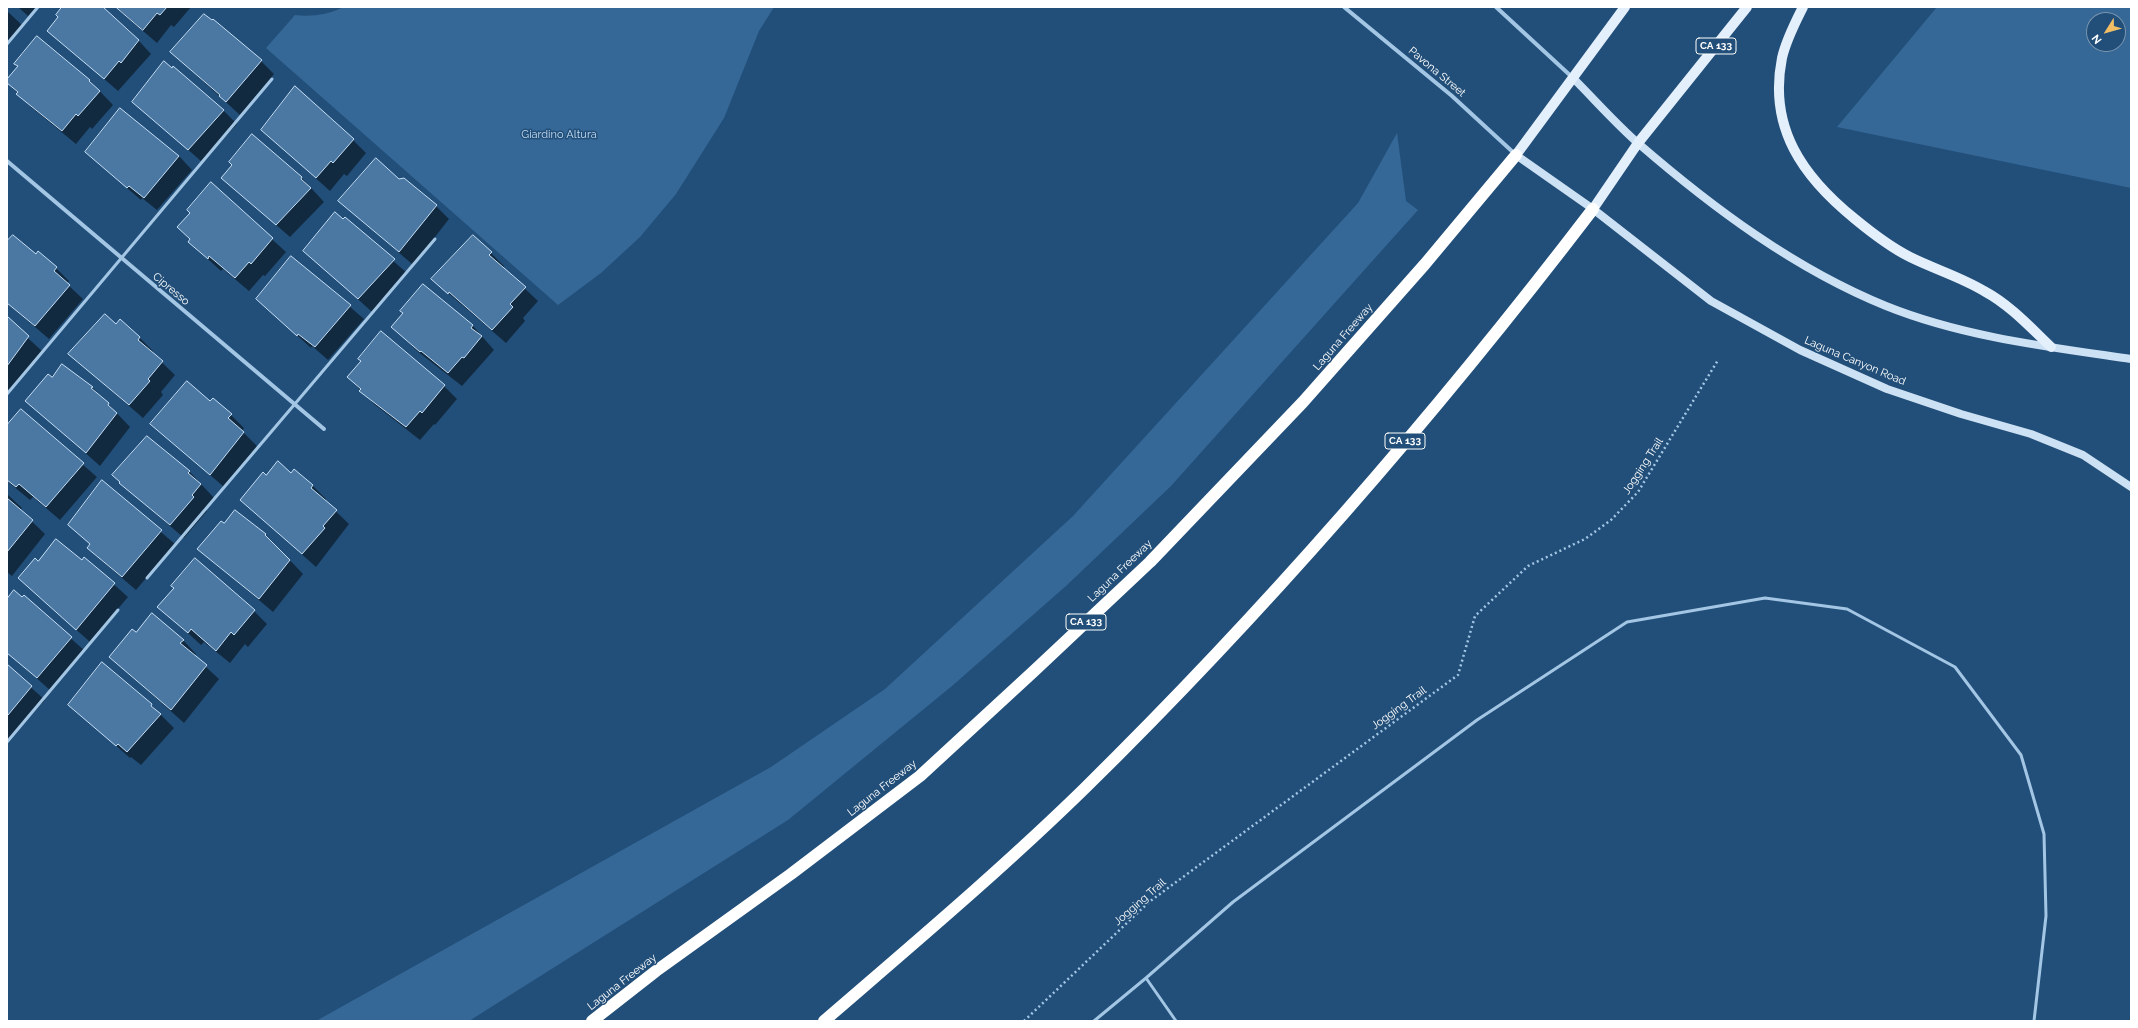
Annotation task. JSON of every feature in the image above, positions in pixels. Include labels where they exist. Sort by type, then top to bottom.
[{"type":"highway","name":"Laguna Freeway","points":[[592,1021],[656,971],[791,874],[920,776],[1034,671],[1150,562],[1298,408],[1425,264],[1516,155]]},
{"type":"highway","name":"CA 133","points":[[824,1021],[986,881],[1084,789],[1294,572],[1510,317],[1593,209]]},
{"type":"main road","name":"CA 133","points":[[1516,155],[1625,7]]},
{"type":"main road","name":"CA 133","points":[[1593,209],[1638,144],[1747,7]]},
{"type":"main road","points":[[1802,7],[1782,57],[1779,81],[1785,129],[1797,157],[1815,183],[1839,206],[1870,231],[1909,256],[1985,291],[2015,312],[2051,347]]},
{"type":"main road","points":[[1573,78],[1638,144],[1710,202],[1766,242],[1822,274],[1886,306],[1944,325],[2051,347],[2131,359]]},
{"type":"main road","name":"Laguna Canyon Road","points":[[1516,155],[1593,209],[1711,301],[1800,350],[1887,389],[1961,414],[2039,437],[2083,455],[2131,487]]},
{"type":"street","name":"Pavona Street","points":[[1344,7],[1452,96],[1516,155]]},
{"type":"street","points":[[1496,7],[1573,78]]},
{"type":"street","name":"Cipresso","points":[[7,161],[324,429]]},
{"type":"lane","points":[[7,44],[38,7]]},
{"type":"lane","points":[[7,394],[272,79]]},
{"type":"lane","points":[[147,578],[435,239]]},
{"type":"lane","points":[[1094,1021],[1233,902],[1477,720],[1627,622],[1765,598],[1848,609],[1955,667],[2021,755],[2044,834],[2046,916],[2034,1021]]},
{"type":"lane","points":[[7,742],[118,610]]},
{"type":"lane","points":[[1146,978],[1176,1021]]},
{"type":"path","name":"Jogging Trail","points":[[1024,1021],[1148,902],[1458,675],[1475,616],[1528,566],[1585,539],[1611,520],[1622,509],[1638,492],[1718,360]]},
{"type":"green space","name":"Giardino Altura","points":[[343,7],[774,7],[759,31],[724,118],[676,194],[640,237],[601,273],[558,305],[266,48],[295,15],[319,15]]},
{"type":"green space","points":[[1937,7],[2131,7],[2131,188],[1837,127]]},
{"type":"green space","points":[[1397,133],[1406,201],[1418,210],[1171,486],[1066,586],[952,686],[788,820],[469,1021],[316,1021],[771,767],[885,689],[1073,516],[1358,203]]},
{"type":"building","points":[[62,7],[103,7],[139,40],[121,63],[119,61],[104,79],[47,31],[58,17],[56,15]]},
{"type":"building","points":[[116,7],[167,7],[160,15],[157,13],[143,30]]},
{"type":"building","points":[[204,14],[212,20],[213,19],[262,60],[226,102],[219,96],[220,95],[170,52]]},
{"type":"building","points":[[37,36],[90,80],[89,81],[100,91],[78,116],[76,114],[62,131],[16,94],[18,92],[7,83],[7,79],[18,66],[14,64]]},
{"type":"building","points":[[164,61],[172,68],[173,66],[224,110],[188,150],[132,102]]},
{"type":"building","points":[[295,86],[354,139],[333,163],[331,161],[316,178],[261,130]]},
{"type":"building","points":[[120,108],[179,156],[144,198],[129,186],[127,188],[85,152]]},
{"type":"building","points":[[252,134],[302,177],[301,179],[311,188],[276,225],[221,178],[232,165],[229,162]]},
{"type":"building","points":[[376,158],[399,179],[404,178],[437,205],[399,252],[338,201]]},
{"type":"building","points":[[211,182],[273,238],[251,264],[249,262],[235,278],[209,256],[208,259],[188,242],[190,239],[177,227],[190,213],[187,210]]},
{"type":"building","points":[[335,212],[343,219],[345,217],[395,259],[358,299],[303,251]]},
{"type":"building","points":[[13,235],[36,254],[38,251],[57,267],[54,271],[70,285],[35,326],[7,303],[7,241]]},
{"type":"building","points":[[473,235],[492,252],[489,255],[526,287],[510,304],[513,307],[492,330],[449,292],[448,294],[431,279]]},
{"type":"building","points":[[291,256],[351,305],[315,347],[298,334],[297,336],[256,299]]},
{"type":"building","points":[[423,284],[473,325],[471,328],[482,336],[464,358],[462,357],[448,373],[421,351],[420,352],[391,327],[403,313],[400,311]]},
{"type":"building","points":[[105,314],[116,324],[120,319],[140,337],[138,340],[163,361],[148,379],[150,381],[129,405],[68,354]]},
{"type":"building","points":[[7,316],[29,336],[7,366]]},
{"type":"building","points":[[381,331],[445,385],[422,413],[420,411],[406,427],[359,391],[361,389],[347,377],[361,361],[358,359]]},
{"type":"building","points":[[62,364],[93,387],[91,388],[109,403],[108,405],[117,413],[86,453],[25,401],[48,374],[52,377]]},
{"type":"building","points":[[187,381],[210,401],[213,398],[232,414],[228,418],[244,432],[210,475],[150,424]]},
{"type":"building","points":[[21,409],[84,463],[46,507],[19,484],[16,487],[7,480],[7,425]]},
{"type":"building","points":[[147,436],[190,471],[188,473],[201,484],[192,495],[194,497],[170,525],[119,483],[120,482],[112,475]]},
{"type":"building","points":[[278,461],[291,473],[294,469],[313,485],[311,488],[337,510],[323,526],[325,528],[302,554],[240,500],[263,472],[266,475]]},
{"type":"building","points":[[102,480],[162,530],[122,577],[87,548],[90,544],[68,525]]},
{"type":"building","points":[[7,498],[33,520],[7,552]]},
{"type":"building","points":[[235,510],[266,534],[265,535],[290,560],[259,599],[197,549],[221,521],[224,523]]},
{"type":"building","points":[[56,539],[82,560],[84,557],[115,583],[76,630],[18,578],[35,558],[38,561]]},
{"type":"building","points":[[195,558],[255,610],[234,635],[231,632],[216,651],[191,629],[188,633],[157,607],[174,588],[171,586]]},
{"type":"building","points":[[14,590],[22,597],[24,595],[72,637],[37,678],[7,653],[7,599]]},
{"type":"building","points":[[152,613],[184,640],[180,643],[207,665],[171,710],[109,657],[132,629],[136,632]]},
{"type":"building","points":[[102,662],[152,704],[151,706],[161,714],[127,752],[118,744],[116,746],[68,705]]},
{"type":"building","points":[[7,664],[32,686],[8,715],[7,713]]}]
